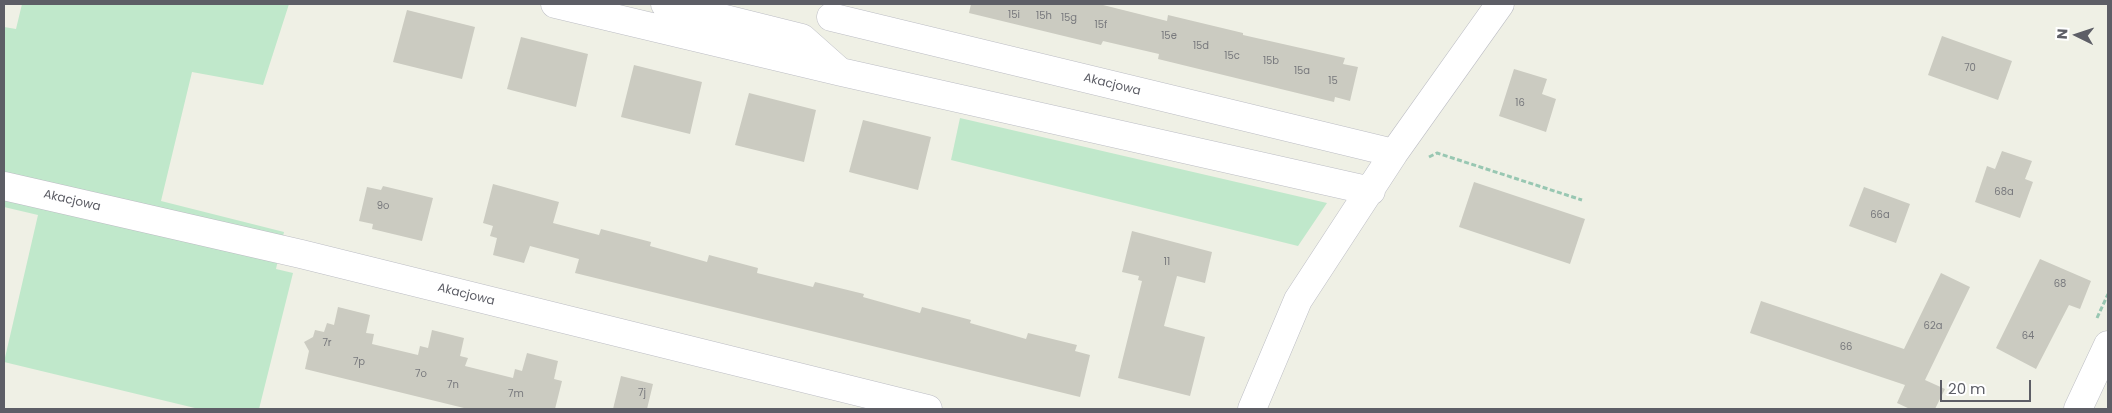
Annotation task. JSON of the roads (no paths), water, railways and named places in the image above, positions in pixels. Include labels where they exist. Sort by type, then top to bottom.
[{"type":"street","points":[[555,4],[841,72],[1371,191]]},
{"type":"street","points":[[665,4],[802,38],[841,72]]},
{"type":"street","points":[[1252,409],[1298,300],[1392,158],[1500,4]]},
{"type":"street","name":"Akacjowa","points":[[831,17],[1392,158]]},
{"type":"street","name":"Akacjowa","points":[[4,186],[301,254],[928,409]]},
{"type":"street","points":[[2078,409],[2108,345]]}]
